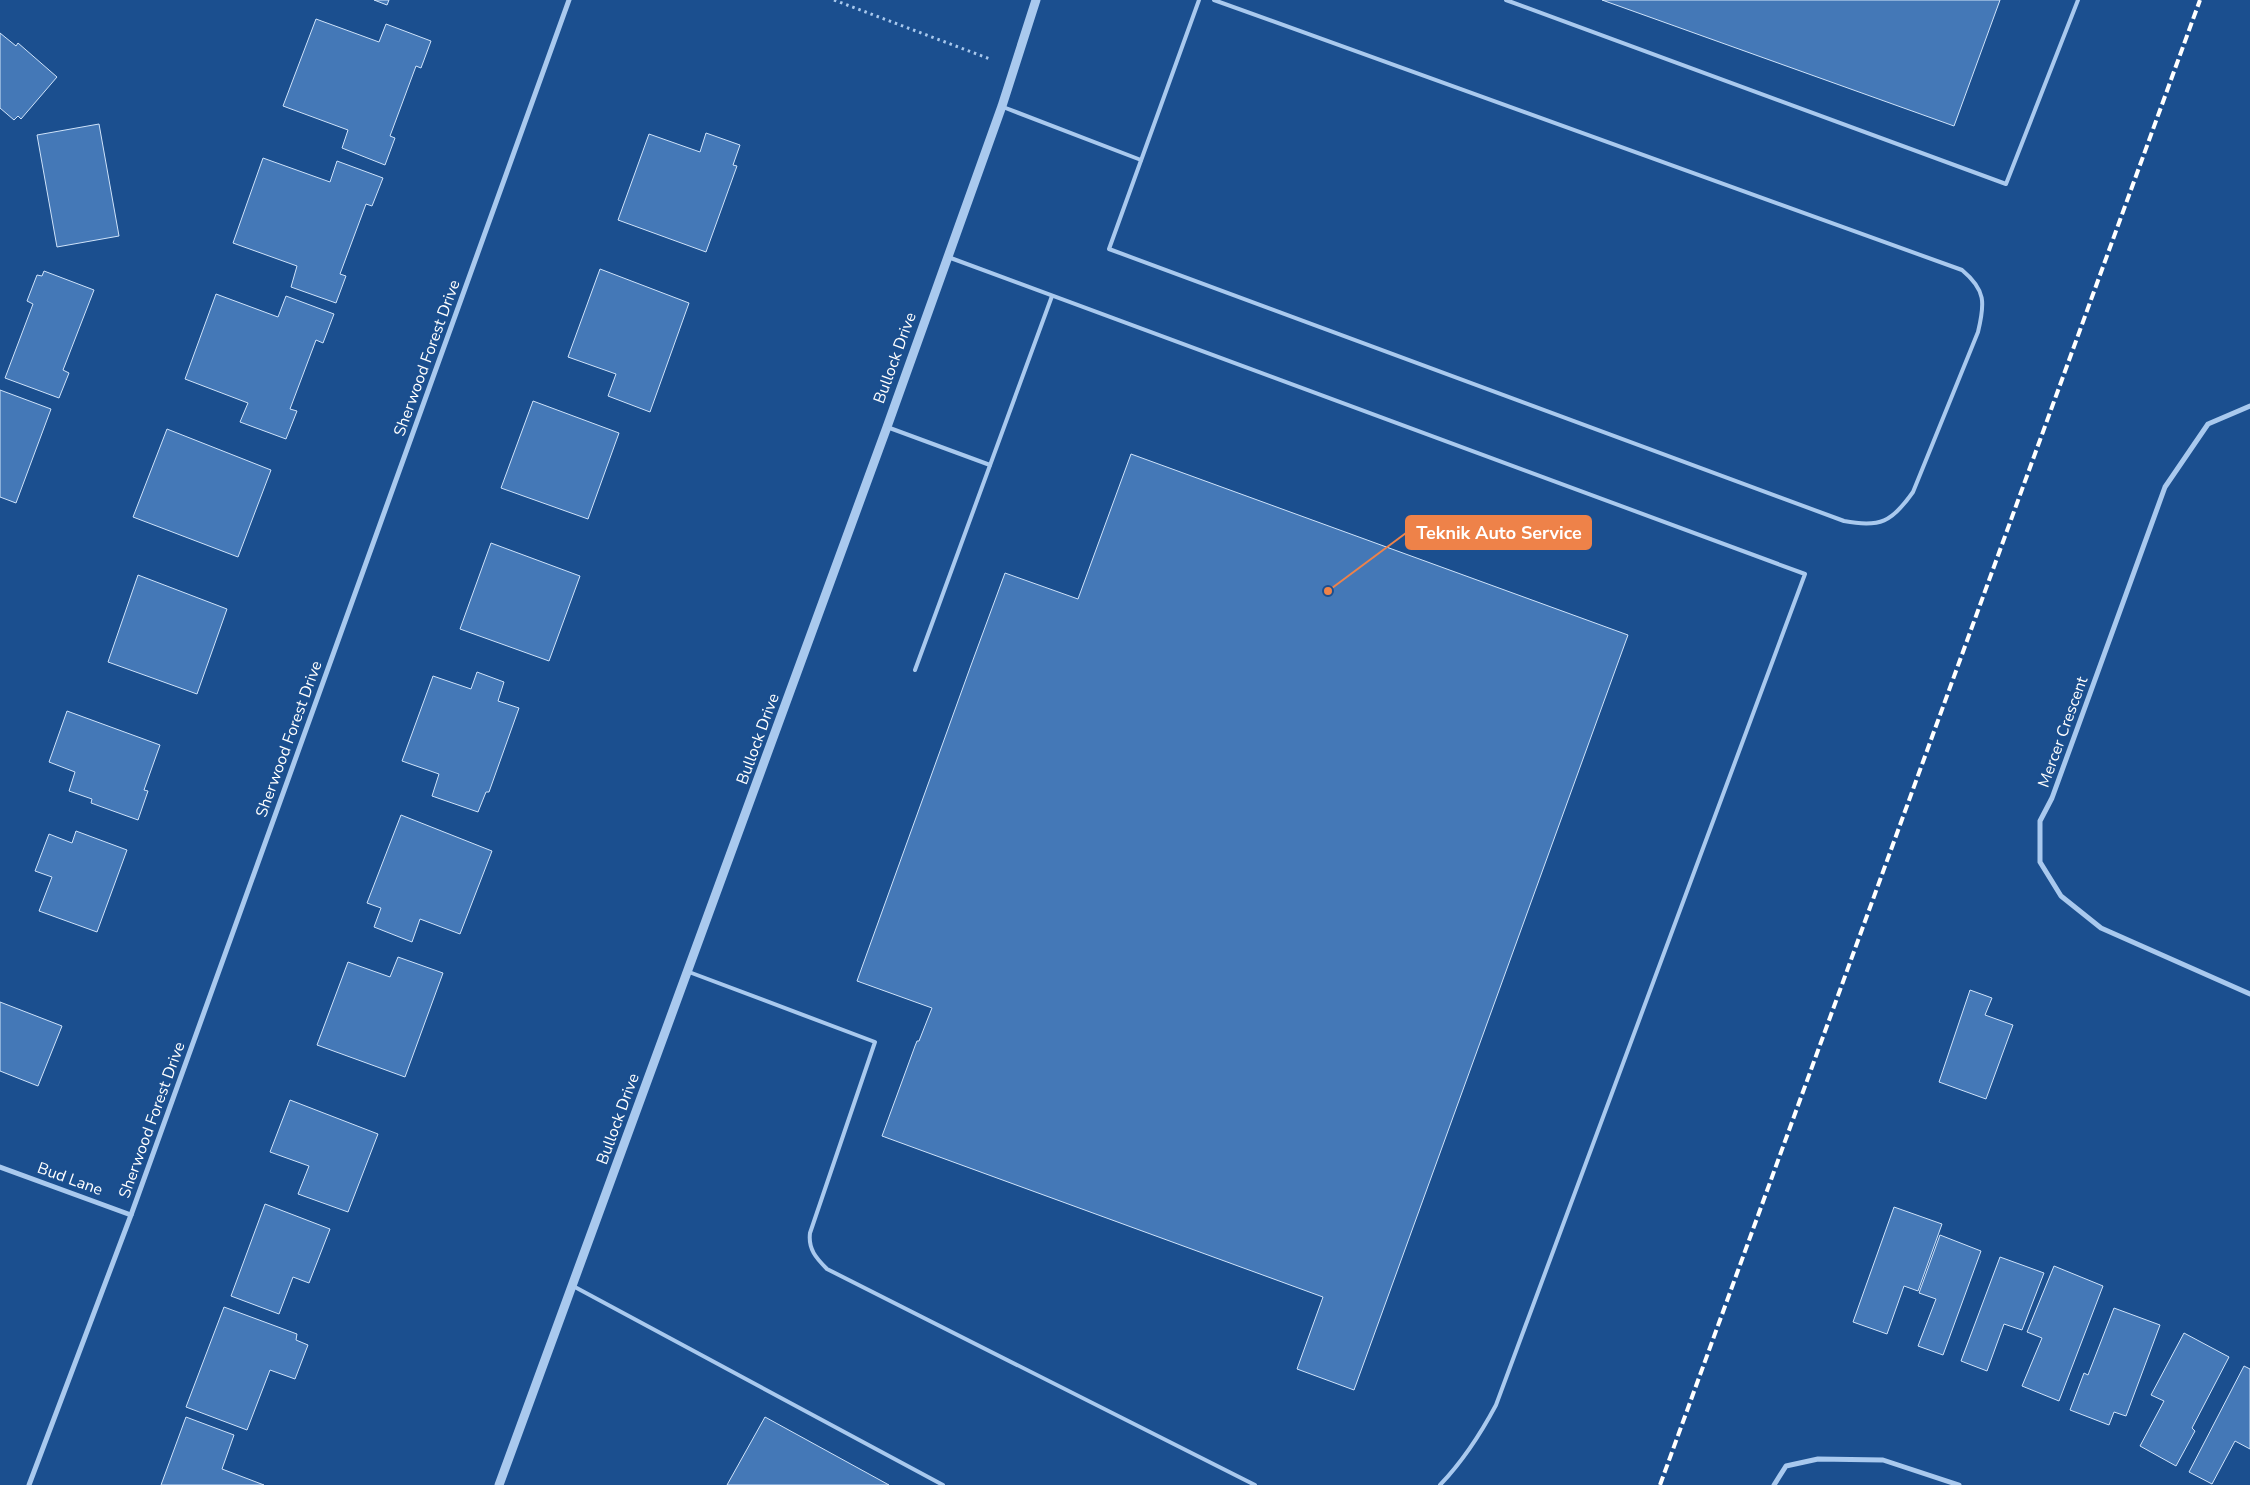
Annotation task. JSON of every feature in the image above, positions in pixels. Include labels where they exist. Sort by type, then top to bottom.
[{"type":"street","name":"Sherwood Forest Drive","points":[[29,1485],[131,1215],[569,0]]},
{"type":"street","name":"Bullock Drive","points":[[499,1485],[689,972],[887,427],[1002,106],[1036,0]]},
{"type":"street","name":"Mercer Crescent","points":[[2250,406],[2208,424],[2165,487],[2052,798],[2040,821],[2040,862],[2061,896],[2101,928],[2250,994]]},
{"type":"street","name":"Bud Lane","points":[[0,1167],[131,1215]]},
{"type":"street","points":[[1774,1485],[1786,1466],[1818,1459],[1883,1460],[1959,1485]]},
{"type":"lane","points":[[1199,0],[1109,249],[1844,521],[1867,526],[1883,521],[1896,513],[1913,492],[1978,332],[1983,313],[1982,296],[1976,282],[1962,270],[1214,0]]},
{"type":"lane","points":[[1506,0],[2006,184],[2078,0]]},
{"type":"lane","points":[[1002,106],[1141,160]]},
{"type":"lane","points":[[948,257],[1805,574],[1496,1405],[1479,1437],[1455,1469],[1440,1485]]},
{"type":"lane","points":[[914,670],[1052,296]]},
{"type":"lane","points":[[887,427],[990,465]]},
{"type":"lane","points":[[689,972],[875,1042],[810,1233],[809,1243],[812,1252],[827,1269],[1255,1485]]},
{"type":"lane","points":[[573,1286],[943,1485]]},
{"type":"path","points":[[834,0],[1014,68]]},
{"type":"building","points":[[374,0],[389,0],[387,5]]},
{"type":"building","points":[[1602,0],[2000,0],[1954,126]]},
{"type":"building","points":[[316,19],[379,42],[386,24],[431,41],[421,68],[416,66],[390,136],[395,138],[385,165],[342,148],[348,130],[283,106]]},
{"type":"building","points":[[0,33],[16,46],[18,43],[57,77],[21,119],[18,116],[14,120],[0,108]]},
{"type":"building","points":[[99,124],[119,236],[57,247],[37,135]]},
{"type":"building","points":[[706,133],[740,145],[733,165],[737,166],[706,252],[618,220],[649,134],[700,152]]},
{"type":"building","points":[[263,158],[330,182],[337,161],[383,178],[372,206],[366,204],[340,274],[346,276],[336,303],[291,287],[297,266],[233,243]]},
{"type":"building","points":[[600,269],[689,303],[650,412],[608,396],[616,374],[568,357]]},
{"type":"building","points":[[44,271],[94,290],[63,370],[69,373],[59,398],[5,378],[33,304],[27,301],[37,275],[42,276]]},
{"type":"building","points":[[216,294],[278,317],[286,296],[334,314],[323,343],[316,340],[290,409],[297,411],[286,439],[240,422],[248,403],[185,379]]},
{"type":"building","points":[[0,390],[51,409],[16,503],[0,497]]},
{"type":"building","points":[[533,401],[619,433],[588,519],[501,488]]},
{"type":"building","points":[[167,429],[271,470],[238,557],[133,517]]},
{"type":"building","points":[[1131,454],[1628,635],[1354,1390],[1297,1369],[1323,1297],[882,1136],[915,1046],[917,1041],[919,1041],[932,1008],[857,981],[970,668],[1005,573],[1078,599]]},
{"type":"building","points":[[491,543],[580,576],[549,661],[460,629]]},
{"type":"building","points":[[138,575],[227,609],[197,694],[108,662]]},
{"type":"building","points":[[477,672],[504,682],[498,701],[519,708],[489,792],[486,792],[478,812],[432,796],[439,774],[402,761],[433,676],[471,689]]},
{"type":"building","points":[[67,711],[160,745],[144,790],[148,791],[138,820],[91,803],[92,799],[69,791],[75,772],[49,762]]},
{"type":"building","points":[[401,815],[492,851],[460,934],[420,919],[412,942],[374,927],[381,908],[367,903]]},
{"type":"building","points":[[76,831],[127,850],[97,932],[39,911],[52,877],[35,871],[49,834],[72,843]]},
{"type":"building","points":[[398,957],[443,973],[405,1077],[317,1045],[348,962],[390,977]]},
{"type":"building","points":[[1970,990],[1992,998],[1985,1015],[2013,1025],[1986,1099],[1939,1082]]},
{"type":"building","points":[[0,1002],[62,1026],[38,1086],[0,1071]]},
{"type":"building","points":[[290,1100],[378,1134],[348,1212],[298,1194],[309,1166],[270,1152]]},
{"type":"building","points":[[265,1204],[330,1229],[309,1283],[293,1277],[279,1314],[231,1296]]},
{"type":"building","points":[[1894,1207],[1942,1224],[1918,1291],[1904,1286],[1887,1334],[1853,1322]]},
{"type":"building","points":[[1940,1235],[1981,1251],[1943,1355],[1918,1346],[1936,1299],[1919,1293]]},
{"type":"building","points":[[2000,1257],[2044,1273],[2022,1330],[2004,1324],[1987,1371],[1961,1361]]},
{"type":"building","points":[[2054,1266],[2103,1286],[2059,1401],[2022,1386],[2042,1338],[2027,1332]]},
{"type":"building","points":[[224,1307],[297,1334],[296,1340],[308,1345],[295,1379],[270,1370],[247,1430],[186,1407]]},
{"type":"building","points":[[2114,1308],[2160,1325],[2126,1416],[2114,1412],[2109,1425],[2070,1410],[2084,1373],[2088,1375]]},
{"type":"building","points":[[2184,1333],[2229,1357],[2192,1428],[2195,1431],[2176,1466],[2140,1446],[2164,1401],[2151,1395]]},
{"type":"building","points":[[2244,1366],[2250,1369],[2250,1449],[2235,1441],[2212,1484],[2189,1472]]},
{"type":"building","points":[[186,1417],[234,1435],[222,1469],[264,1485],[161,1485]]},
{"type":"building","points":[[765,1417],[889,1485],[727,1485]]},
{"type":"railway","points":[[1660,1485],[2200,0]]},
{"type":"place","name":"Teknik Auto Service","points":[[1328,591]]}]
